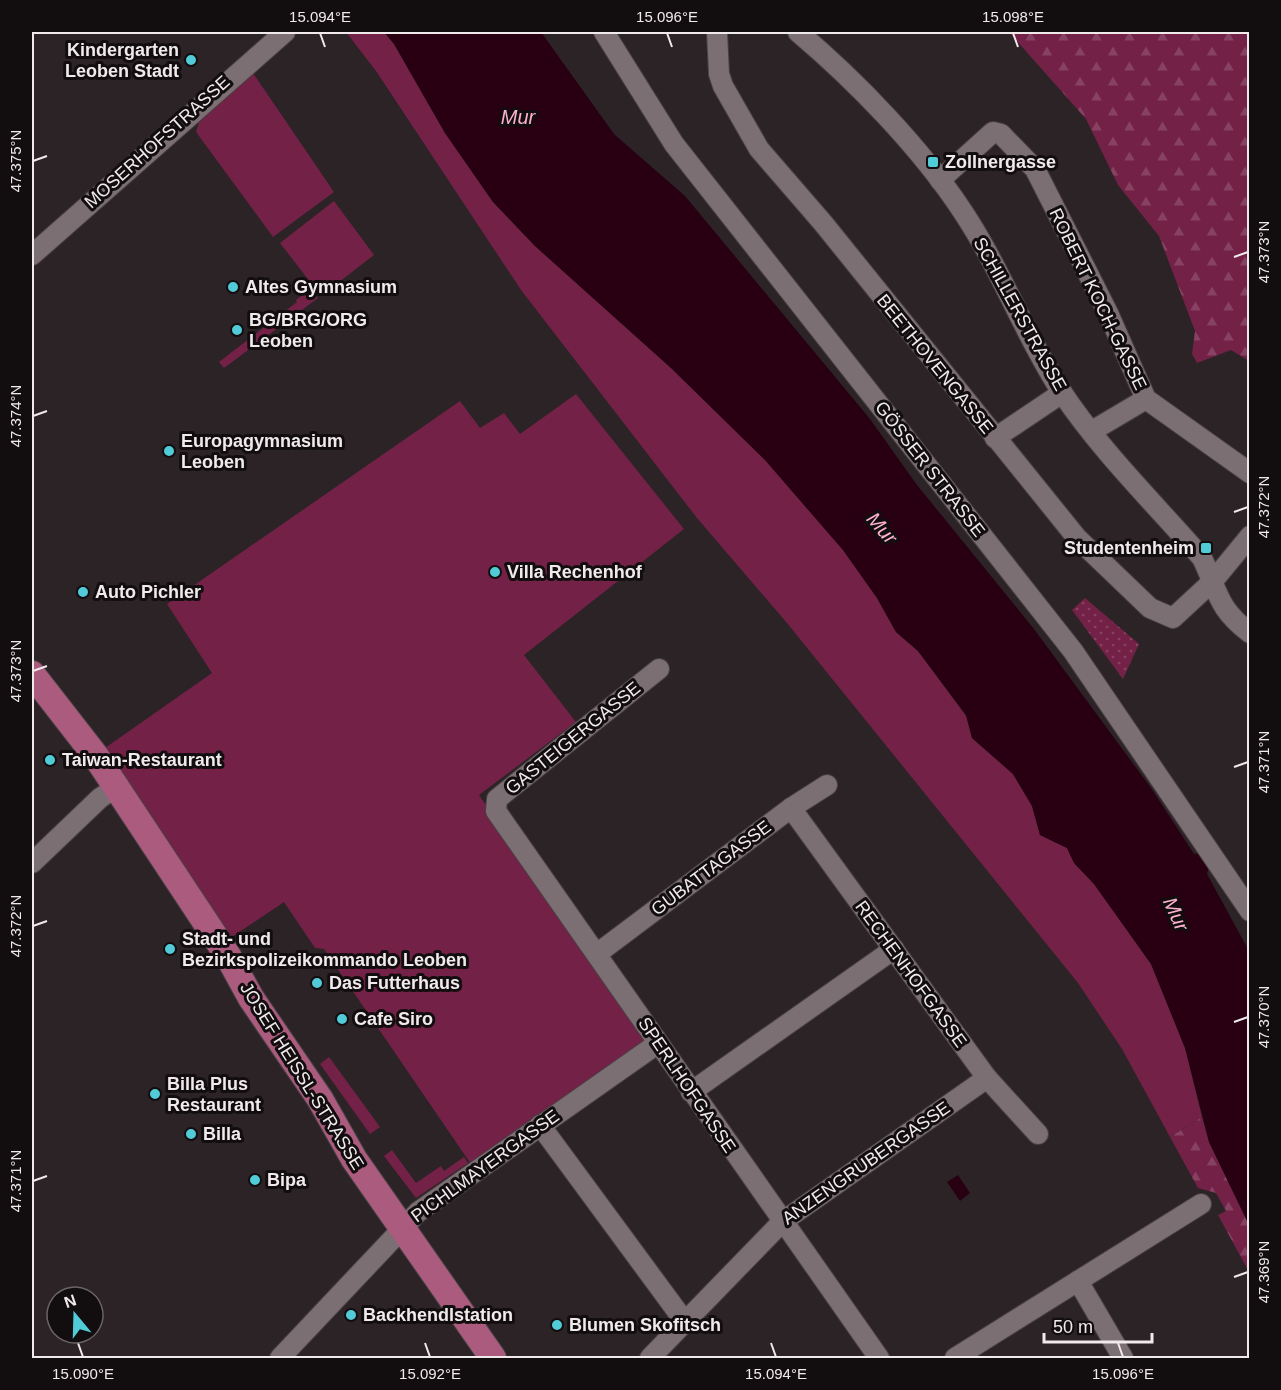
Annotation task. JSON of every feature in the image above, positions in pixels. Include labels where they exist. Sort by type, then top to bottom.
[{"type":"main road","name":"JOSEF HEISSL-STRASSE","points":[[32,674],[94,755],[228,956],[251,998],[320,1099],[354,1158],[400,1228],[493,1359]]},
{"type":"street","name":"MOSERHOFSTRASSE","points":[[32,255],[285,32]]},
{"type":"street","name":"GÖSSER STRASSE","points":[[604,32],[674,144],[1073,651],[1250,911]]},
{"type":"street","name":"BEETHOVENGASSE","points":[[717,32],[719,74],[723,86],[759,149],[822,223],[1077,538],[1150,608],[1173,618],[1213,581]]},
{"type":"street","name":"SCHILLERSTRASSE","points":[[798,32],[847,76],[940,180],[983,246],[1062,393],[1202,558],[1221,606],[1231,620],[1250,633]]},
{"type":"street","name":"ROBERT KOCH-GASSE","points":[[940,180],[993,132],[1001,134],[1035,170],[1108,313],[1146,399],[1250,473]]},
{"type":"street","points":[[995,438],[1062,393]]},
{"type":"street","points":[[1092,431],[1146,399]]},
{"type":"street","points":[[1213,581],[1250,536]]},
{"type":"street","name":"GASTEIGERGASSE","points":[[496,811],[497,799],[659,669]]},
{"type":"street","name":"GUBATTAGASSE","points":[[598,953],[791,808],[826,785]]},
{"type":"street","points":[[32,863],[100,798],[115,788]]},
{"type":"street","name":"RECHENHOFGASSE","points":[[791,808],[987,1078],[1038,1134]]},
{"type":"street","name":"SPERLHOFGASSE","points":[[496,811],[598,953],[657,1044],[879,1359]]},
{"type":"street","points":[[691,1092],[894,949]]},
{"type":"street","name":"PICHLMAYERGASSE","points":[[280,1359],[400,1228],[418,1212],[657,1044]]},
{"type":"street","name":"ANZENGRUBERGASSE","points":[[650,1359],[782,1222],[987,1078]]},
{"type":"street","points":[[540,1125],[685,1322]]},
{"type":"street","points":[[956,1359],[1201,1204]]},
{"type":"street","points":[[1078,1281],[1123,1359]]},
{"type":"green space","points":[[346,32],[384,32],[394,44],[445,133],[493,202],[535,246],[671,368],[765,460],[843,550],[877,598],[896,632],[918,651],[966,716],[972,738],[1013,774],[1032,806],[1040,835],[1067,848],[1074,863],[1094,884],[1151,964],[1185,1048],[1202,1117],[1170,1137],[1122,1049],[1078,983],[787,623],[697,518],[521,290],[376,71]]},
{"type":"green space","points":[[1009,32],[1249,32],[1249,361],[1231,350],[1197,363],[1192,354],[1195,331],[1159,236],[1118,185],[1086,119]]},
{"type":"green space","points":[[253,73],[334,192],[273,237],[196,132],[199,122]]},
{"type":"green space","points":[[334,201],[374,255],[321,296],[280,243]]},
{"type":"green space","points":[[311,288],[318,298],[224,368],[219,362],[297,302],[296,300]]},
{"type":"green space","points":[[576,394],[684,529],[524,655],[576,722],[479,795],[648,1042],[473,1167],[324,949],[315,948],[284,902],[220,945],[95,755],[212,673],[167,604],[460,401],[480,428],[504,413],[520,434]]},
{"type":"green space","points":[[1085,598],[1139,644],[1123,679],[1072,610]]},
{"type":"green space","points":[[329,1057],[380,1127],[370,1134],[320,1064]]},
{"type":"green space","points":[[1202,1117],[1209,1142],[1249,1225],[1249,1272],[1218,1215],[1226,1211],[1216,1193],[1198,1188],[1170,1137]]},
{"type":"green space","points":[[392,1150],[416,1183],[441,1166],[444,1171],[464,1157],[468,1163],[416,1198],[384,1156]]},
{"type":"water","name":"Mur","points":[[384,32],[541,32],[614,134],[685,196],[870,419],[917,485],[1034,629],[1151,788],[1194,854],[1201,853],[1209,866],[1207,874],[1249,951],[1249,1225],[1209,1142],[1185,1048],[1151,964],[1094,884],[1074,863],[1067,848],[1040,835],[1032,806],[1013,774],[972,738],[966,715],[918,651],[896,632],[877,598],[843,550],[765,460],[671,368],[535,246],[493,202],[445,133],[394,44]]},
{"type":"water","points":[[958,1175],[970,1193],[960,1201],[947,1182]]},
{"type":"place","name":"Kindergarten Leoben Stadt","points":[[191,60]]},
{"type":"place","name":"Zollnergasse","points":[[933,162]]},
{"type":"place","name":"Altes Gymnasium","points":[[233,287]]},
{"type":"place","name":"BG/BRG/ORG Leoben","points":[[237,330]]},
{"type":"place","name":"Europagymnasium Leoben","points":[[169,451]]},
{"type":"place","name":"Studentenheim","points":[[1206,548]]},
{"type":"place","name":"Villa Rechenhof","points":[[495,572]]},
{"type":"place","name":"Auto Pichler","points":[[83,592]]},
{"type":"place","name":"Taiwan-Restaurant","points":[[50,760]]},
{"type":"place","name":"Stadt- und Bezirkspolizeikommando Leoben","points":[[170,949]]},
{"type":"place","name":"Das Futterhaus","points":[[317,983]]},
{"type":"place","name":"Cafe Siro","points":[[342,1019]]},
{"type":"place","name":"Billa Plus Restaurant","points":[[155,1094]]},
{"type":"place","name":"Billa","points":[[191,1134]]},
{"type":"place","name":"Bipa","points":[[255,1180]]},
{"type":"place","name":"Backhendlstation","points":[[351,1315]]},
{"type":"place","name":"Blumen Skofitsch","points":[[557,1325]]}]
